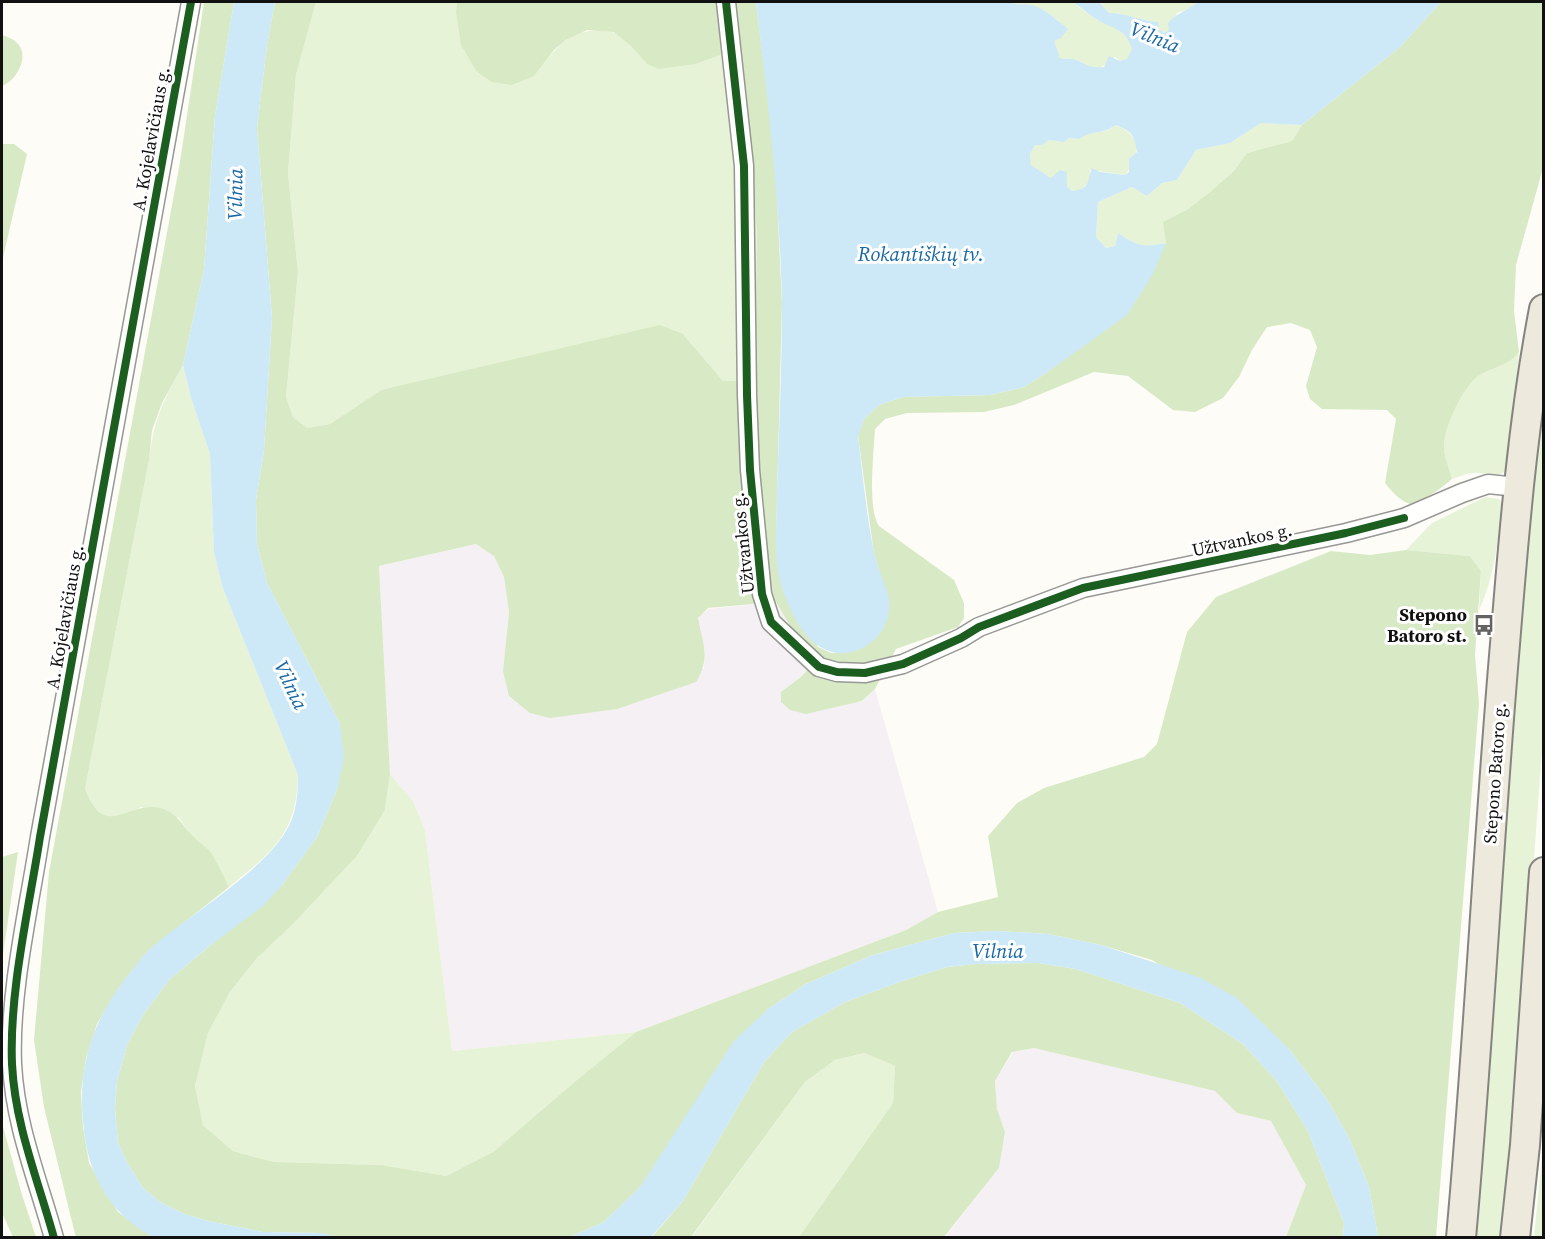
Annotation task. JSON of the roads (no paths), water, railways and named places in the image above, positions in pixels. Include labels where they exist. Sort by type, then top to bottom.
[{"type":"main road","name":"Stepono Batoro g.","points":[[1461,1238],[1496,743],[1518,487],[1525,420],[1544,309]]},
{"type":"main road","points":[[1515,1238],[1525,1145],[1544,872]]},
{"type":"street","name":"A. Kojelavičiaus g.","points":[[54,1238],[26,1149],[16,1101],[12,1064],[13,1019],[40,837],[191,2]]},
{"type":"street","name":"Užtvankos g.","points":[[726,2],[744,166],[750,470],[762,594],[771,622],[819,666],[837,672],[865,673],[903,664],[979,627],[1083,588],[1346,533],[1404,518],[1488,484],[1518,487]]},
{"type":"water","name":"Vilnia","points":[[234,2],[275,2],[267,45],[257,128],[272,318],[264,450],[256,500],[257,544],[267,583],[340,724],[344,756],[338,787],[317,837],[282,885],[263,906],[208,947],[169,980],[143,1015],[127,1045],[117,1081],[115,1109],[118,1143],[128,1164],[143,1188],[160,1202],[184,1214],[208,1221],[263,1232],[321,1233],[339,1237],[156,1238],[130,1222],[109,1200],[89,1159],[83,1120],[83,1077],[87,1056],[101,1017],[112,997],[149,950],[228,889],[267,855],[282,837],[292,819],[297,797],[298,775],[222,586],[214,552],[210,454],[191,398],[183,365],[204,270],[215,116]]},
{"type":"water","name":"Rokantiškių tv.","points":[[756,2],[1008,2],[1031,5],[1051,15],[1068,29],[1061,38],[1054,41],[1058,57],[1073,59],[1090,66],[1104,67],[1109,56],[1120,61],[1127,59],[1132,49],[1129,42],[1118,30],[1096,19],[1072,2],[1099,2],[1109,13],[1158,22],[1159,29],[1164,33],[1169,30],[1168,23],[1172,19],[1199,2],[1441,2],[1400,47],[1302,125],[1261,123],[1230,143],[1196,150],[1177,180],[1162,183],[1147,196],[1132,187],[1098,202],[1096,237],[1106,248],[1115,246],[1118,233],[1140,245],[1166,243],[1153,274],[1127,315],[1024,387],[990,395],[903,397],[879,405],[864,419],[858,437],[865,494],[875,558],[888,595],[889,614],[885,625],[870,644],[848,653],[836,653],[816,644],[796,621],[784,593],[777,562],[782,351],[781,266],[773,153]],"holes":[[[1116,125],[1132,135],[1137,152],[1129,159],[1129,172],[1125,175],[1100,172],[1092,168],[1086,186],[1072,191],[1067,186],[1067,172],[1060,170],[1051,178],[1031,165],[1030,154],[1035,145],[1042,145],[1049,140],[1064,142],[1069,138],[1079,139]]]},
{"type":"water","name":"Vilnia","points":[[997,931],[1048,934],[1101,945],[1201,978],[1237,998],[1289,1049],[1326,1098],[1349,1138],[1369,1187],[1378,1237],[1343,1237],[1344,1223],[1307,1129],[1276,1080],[1243,1044],[1180,1003],[1076,969],[1039,963],[947,967],[845,1002],[792,1032],[764,1062],[683,1201],[651,1237],[570,1237],[604,1222],[640,1187],[734,1041],[768,1009],[806,984],[873,955],[954,933]]},
{"type":"place","name":"Stepono Batoro st.","points":[[1484,625]]}]
